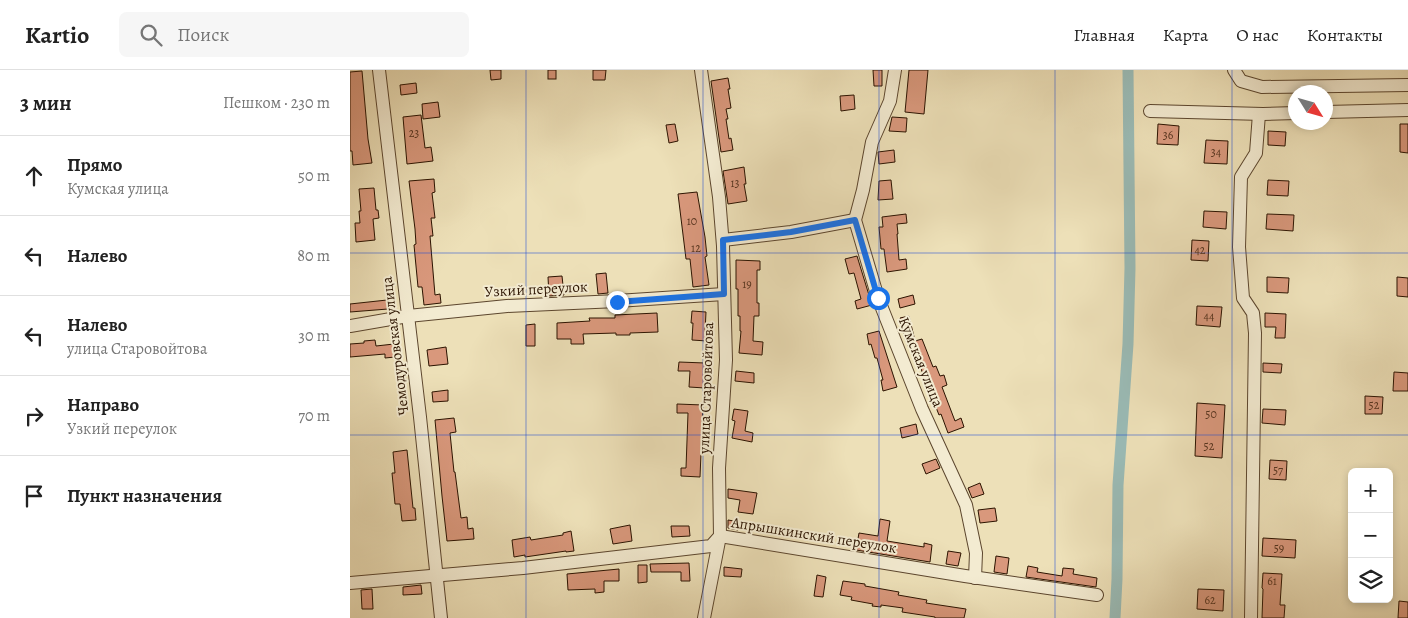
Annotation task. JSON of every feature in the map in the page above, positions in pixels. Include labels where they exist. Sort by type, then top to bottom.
[{"type":"street","name":"Чемодуровская улица","points":[[379,70],[441,618]]},
{"type":"street","name":"улица Старовойтова","points":[[702,70],[723,240],[726,360],[719,468],[720,536],[704,618]]},
{"type":"street","points":[[723,240],[791,232],[855,220],[872,142],[890,102],[895,70]]},
{"type":"street","points":[[1234,70],[1241,80],[1262,87],[1408,85]]},
{"type":"street","points":[[1333,112],[1408,110]]},
{"type":"street","points":[[1150,111],[1288,113]]},
{"type":"street","points":[[1251,618],[1255,333],[1253,313],[1243,298],[1239,247],[1241,177],[1256,153],[1259,114]]},
{"type":"street","name":"Кумская улица","points":[[855,220],[882,307],[922,409],[966,505],[976,553],[974,578]]},
{"type":"street","name":"Узкий переулок","points":[[350,326],[408,316],[507,306],[617,302],[724,294]]},
{"type":"street","name":"Апрышкинский переулок","points":[[350,583],[523,568],[711,546],[720,536],[974,578],[1097,595]]},
{"type":"building","points":[[490,70],[501,70],[501,79],[491,80]]},
{"type":"building","points":[[548,70],[556,70],[556,79],[548,79]]},
{"type":"building","points":[[593,70],[606,70],[605,80],[593,80]]},
{"type":"building","points":[[873,70],[882,70],[882,86],[874,86]]},
{"type":"building","points":[[909,70],[928,70],[924,114],[905,112]]},
{"type":"building","points":[[362,71],[372,163],[353,165],[352,151],[350,151],[350,72]]},
{"type":"building","points":[[728,78],[731,108],[726,109],[728,119],[726,119],[733,150],[721,152],[711,81]]},
{"type":"building","points":[[416,83],[417,93],[401,95],[400,85]]},
{"type":"building","points":[[854,95],[855,109],[841,111],[840,96]]},
{"type":"building","points":[[438,102],[440,117],[423,119],[422,104]]},
{"type":"building","points":[[421,115],[425,148],[431,147],[433,161],[407,164],[403,117]]},
{"type":"building","points":[[892,117],[907,118],[906,132],[889,131]]},
{"type":"building","points":[[675,124],[678,141],[669,143],[666,125]]},
{"type":"building","points":[[1158,124],[1179,126],[1178,145],[1157,144]]},
{"type":"building","points":[[1400,124],[1408,124],[1408,153],[1400,152]]},
{"type":"building","points":[[1268,131],[1286,132],[1285,146],[1268,145]]},
{"type":"building","points":[[1206,140],[1228,141],[1227,164],[1204,163]]},
{"type":"building","points":[[894,150],[895,162],[879,164],[878,152]]},
{"type":"building","points":[[744,167],[747,201],[728,204],[723,171]]},
{"type":"building","points":[[434,179],[435,192],[432,193],[435,218],[431,218],[433,236],[430,236],[435,295],[440,294],[441,303],[424,305],[422,287],[418,287],[414,245],[416,244],[415,229],[409,181]]},
{"type":"building","points":[[891,180],[893,199],[878,200],[879,181]]},
{"type":"building","points":[[1268,180],[1289,181],[1288,196],[1267,195]]},
{"type":"building","points":[[374,188],[376,210],[378,210],[379,218],[373,219],[375,240],[356,242],[355,223],[360,223],[359,211],[361,211],[359,189]]},
{"type":"building","points":[[697,192],[705,237],[707,256],[705,257],[709,285],[693,287],[690,259],[686,259],[678,194]]},
{"type":"building","points":[[1204,211],[1227,212],[1226,229],[1203,227]]},
{"type":"building","points":[[906,214],[907,223],[897,224],[897,234],[899,260],[906,259],[907,269],[887,272],[884,249],[881,249],[879,227],[883,227],[882,217]]},
{"type":"building","points":[[1267,214],[1294,215],[1293,231],[1266,229]]},
{"type":"building","points":[[1192,240],[1209,241],[1208,261],[1191,260]]},
{"type":"building","points":[[857,256],[872,305],[857,309],[855,301],[861,299],[854,273],[849,274],[845,259]]},
{"type":"building","points":[[736,260],[760,261],[760,270],[757,270],[759,316],[754,316],[753,341],[763,342],[762,355],[739,353],[741,331],[740,316],[738,316],[738,289],[736,289]]},
{"type":"building","points":[[606,273],[608,293],[598,294],[596,274]]},
{"type":"building","points":[[562,276],[564,295],[549,296],[548,277]]},
{"type":"building","points":[[1267,277],[1289,278],[1288,293],[1267,292]]},
{"type":"building","points":[[1397,277],[1408,278],[1408,297],[1397,296]]},
{"type":"building","points":[[913,295],[915,304],[900,308],[898,299]]},
{"type":"building","points":[[387,300],[388,309],[350,312],[350,304]]},
{"type":"building","points":[[1197,306],[1222,307],[1220,327],[1196,325]]},
{"type":"building","points":[[692,311],[706,312],[705,332],[707,332],[707,341],[692,340]]},
{"type":"building","points":[[657,313],[658,332],[630,333],[630,335],[616,335],[616,333],[583,334],[584,344],[571,344],[571,339],[557,339],[557,323],[590,321],[589,318],[615,318],[615,315]]},
{"type":"building","points":[[1265,313],[1286,314],[1285,338],[1275,338],[1276,327],[1265,327]]},
{"type":"building","points":[[909,316],[915,341],[922,339],[933,367],[936,366],[940,376],[944,375],[947,385],[942,387],[955,421],[961,418],[964,427],[948,433],[941,414],[939,415],[916,356],[913,357],[905,339],[900,318]]},
{"type":"building","points":[[535,324],[535,346],[526,346],[526,325]]},
{"type":"building","points":[[879,331],[897,387],[883,391],[881,380],[883,380],[877,358],[875,358],[871,344],[869,345],[867,334]]},
{"type":"building","points":[[375,340],[376,346],[394,344],[395,357],[385,358],[385,354],[350,357],[350,344]]},
{"type":"building","points":[[446,347],[448,364],[429,366],[427,350]]},
{"type":"building","points":[[679,362],[705,363],[705,388],[689,387],[690,371],[678,371]]},
{"type":"building","points":[[1263,363],[1282,364],[1281,373],[1263,372]]},
{"type":"building","points":[[736,371],[754,373],[754,383],[735,381]]},
{"type":"building","points":[[1394,372],[1408,373],[1408,391],[1393,391]]},
{"type":"building","points":[[448,390],[448,401],[433,402],[432,392]]},
{"type":"building","points":[[1365,396],[1383,397],[1382,414],[1365,414]]},
{"type":"building","points":[[1197,403],[1225,405],[1222,458],[1195,456]]},
{"type":"building","points":[[677,404],[703,405],[700,477],[681,476],[681,468],[686,468],[688,413],[677,413]]},
{"type":"building","points":[[734,409],[748,411],[745,431],[753,433],[752,442],[732,438],[735,421],[732,420]]},
{"type":"building","points":[[1263,409],[1286,410],[1285,425],[1262,423]]},
{"type":"building","points":[[454,418],[456,432],[450,433],[461,518],[467,517],[468,529],[473,528],[474,539],[447,541],[435,420]]},
{"type":"building","points":[[916,424],[918,434],[902,438],[900,428]]},
{"type":"building","points":[[407,450],[416,520],[402,521],[400,504],[395,504],[392,473],[395,473],[393,452]]},
{"type":"building","points":[[936,459],[940,468],[926,474],[922,464]]},
{"type":"building","points":[[1270,460],[1287,461],[1286,480],[1269,479]]},
{"type":"building","points":[[980,483],[984,494],[972,498],[968,488]]},
{"type":"building","points":[[728,489],[757,493],[753,514],[738,512],[740,500],[728,498]]},
{"type":"building","points":[[995,508],[997,521],[980,523],[978,510]]},
{"type":"building","points":[[880,519],[890,521],[887,541],[924,547],[924,543],[932,545],[930,562],[856,550],[859,533],[878,536]]},
{"type":"building","points":[[728,520],[740,522],[738,530],[728,528]]},
{"type":"building","points":[[630,525],[632,541],[613,544],[610,529]]},
{"type":"building","points":[[671,526],[689,526],[690,536],[672,537]]},
{"type":"building","points":[[571,531],[574,551],[514,557],[512,540],[530,537],[531,540],[563,535],[563,533]]},
{"type":"building","points":[[1263,538],[1296,540],[1295,558],[1262,556]]},
{"type":"building","points":[[948,551],[961,553],[958,566],[946,564]]},
{"type":"building","points":[[996,556],[1009,558],[1007,574],[994,572]]},
{"type":"building","points":[[689,563],[690,581],[681,581],[681,572],[651,572],[650,564]]},
{"type":"building","points":[[638,565],[647,565],[647,582],[638,583]]},
{"type":"building","points":[[1028,566],[1038,568],[1037,572],[1062,576],[1063,568],[1074,569],[1073,574],[1097,578],[1096,587],[1026,577]]},
{"type":"building","points":[[724,567],[742,569],[741,577],[724,576]]},
{"type":"building","points":[[619,569],[619,581],[604,581],[604,592],[595,593],[595,589],[568,590],[567,574]]},
{"type":"building","points":[[1263,573],[1282,574],[1280,605],[1285,605],[1284,618],[1262,618]]},
{"type":"building","points":[[817,575],[826,577],[823,597],[814,596]]},
{"type":"building","points":[[843,581],[899,592],[898,595],[927,600],[926,603],[966,609],[964,618],[935,618],[902,612],[903,608],[881,605],[881,607],[872,606],[873,604],[851,600],[852,597],[840,595]]},
{"type":"building","points":[[421,585],[422,594],[403,595],[403,587]]},
{"type":"building","points":[[372,589],[373,609],[362,609],[361,590]]},
{"type":"building","points":[[1198,589],[1224,590],[1223,611],[1197,609]]},
{"type":"building","points":[[1399,601],[1408,602],[1408,618],[1398,618]]},
{"type":"waterway","points":[[1115,618],[1118,485],[1128,344],[1130,268],[1128,70]]},
{"type":"route","points":[[617,302],[724,294],[723,240],[791,232],[855,220],[878,298]]}]
